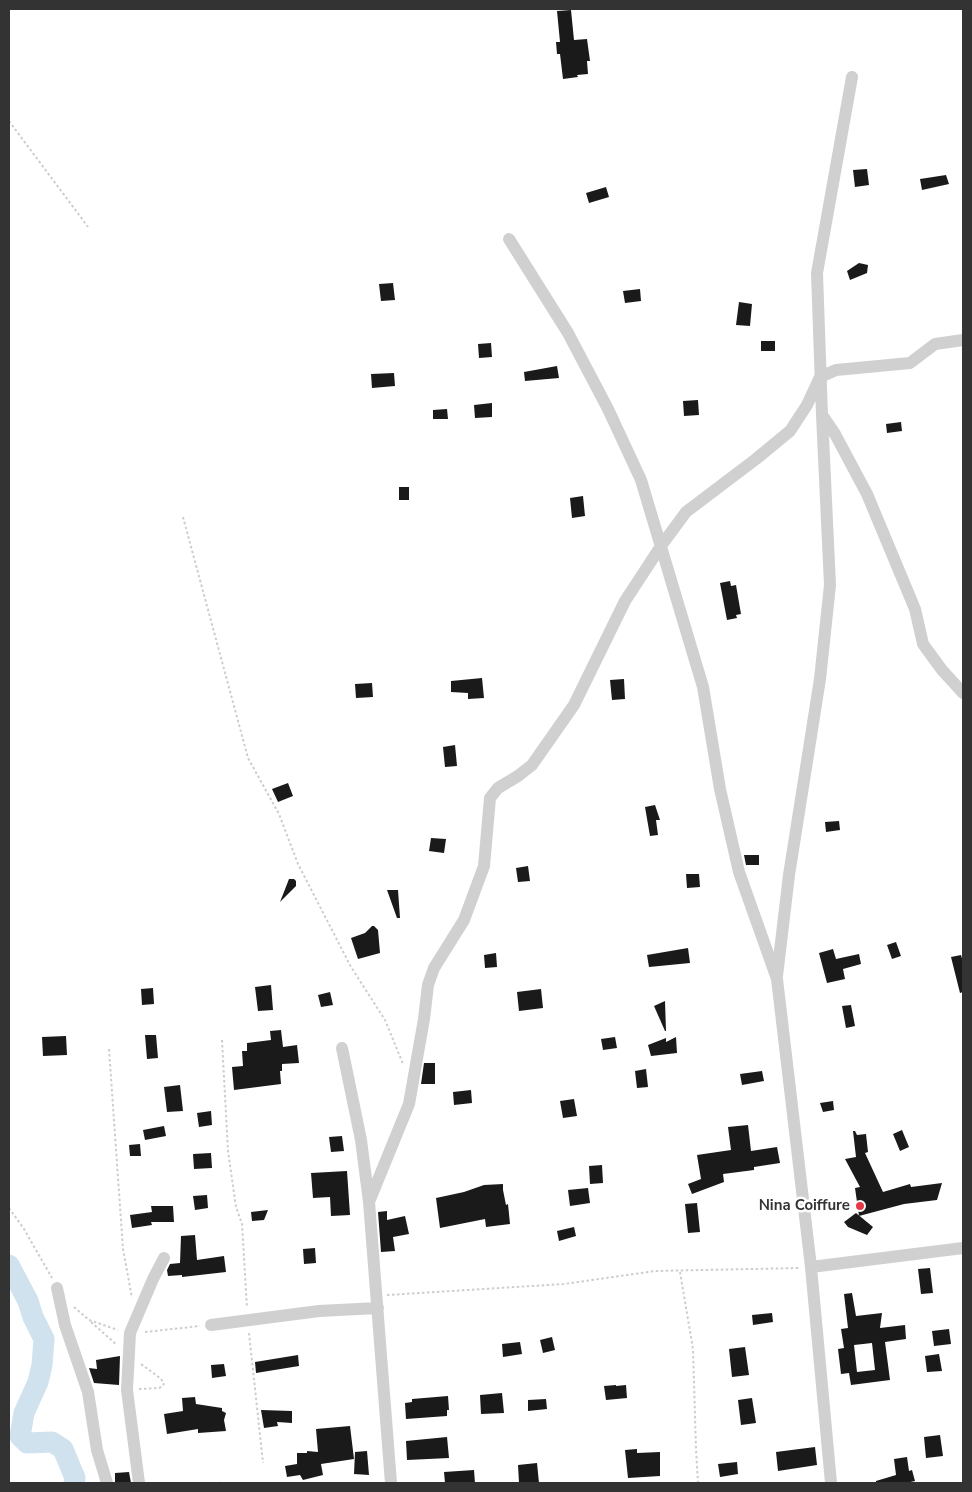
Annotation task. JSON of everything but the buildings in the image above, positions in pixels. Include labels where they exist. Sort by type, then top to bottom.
[{"type":"street","points":[[777,979],[789,875],[820,680],[830,585],[817,273],[852,77]]},
{"type":"street","points":[[509,238],[568,333],[608,409],[641,480],[704,687],[720,789],[739,872],[777,979],[811,1268],[831,1483]]},
{"type":"street","points":[[369,1202],[409,1104],[428,985],[434,968],[464,920],[484,866],[490,798],[498,788],[532,765],[574,705],[624,601],[661,546],[686,512],[790,431],[807,405],[820,377],[836,370],[910,363],[935,344],[963,340]]},
{"type":"street","points":[[822,415],[835,434],[868,494],[915,609],[923,644],[942,670],[963,693]]},
{"type":"street","points":[[342,1048],[361,1140],[369,1202],[391,1483]]},
{"type":"street","points":[[811,1268],[963,1248]]},
{"type":"street","points":[[139,1483],[126,1390],[130,1333],[164,1258]]},
{"type":"street","points":[[57,1288],[64,1325],[88,1392],[97,1450],[107,1483]]},
{"type":"street","points":[[210,1325],[377,1302]]},
{"type":"path","points":[[9,121],[88,227]]},
{"type":"path","points":[[183,517],[248,758],[279,814],[302,873],[352,967],[385,1020],[412,1088]]},
{"type":"path","points":[[222,1040],[228,1151],[236,1207],[242,1224],[248,1321],[263,1463]]},
{"type":"path","points":[[109,1049],[123,1249],[132,1300],[140,1313]]},
{"type":"path","points":[[9,1208],[41,1258],[57,1288]]},
{"type":"path","points":[[377,1302],[564,1284],[655,1271],[811,1268]]},
{"type":"path","points":[[680,1272],[693,1349],[698,1483]]},
{"type":"path","points":[[73,1306],[164,1383],[159,1388],[126,1390]]},
{"type":"path","points":[[89,1320],[130,1333],[210,1325]]},
{"type":"waterway","points":[[9,1265],[28,1301],[33,1317],[44,1339],[42,1365],[38,1382],[24,1413],[20,1436],[27,1443],[52,1442],[63,1449],[75,1478],[74,1483]]},
{"type":"place","name":"Nina Coiffure","points":[[860,1206]]}]
